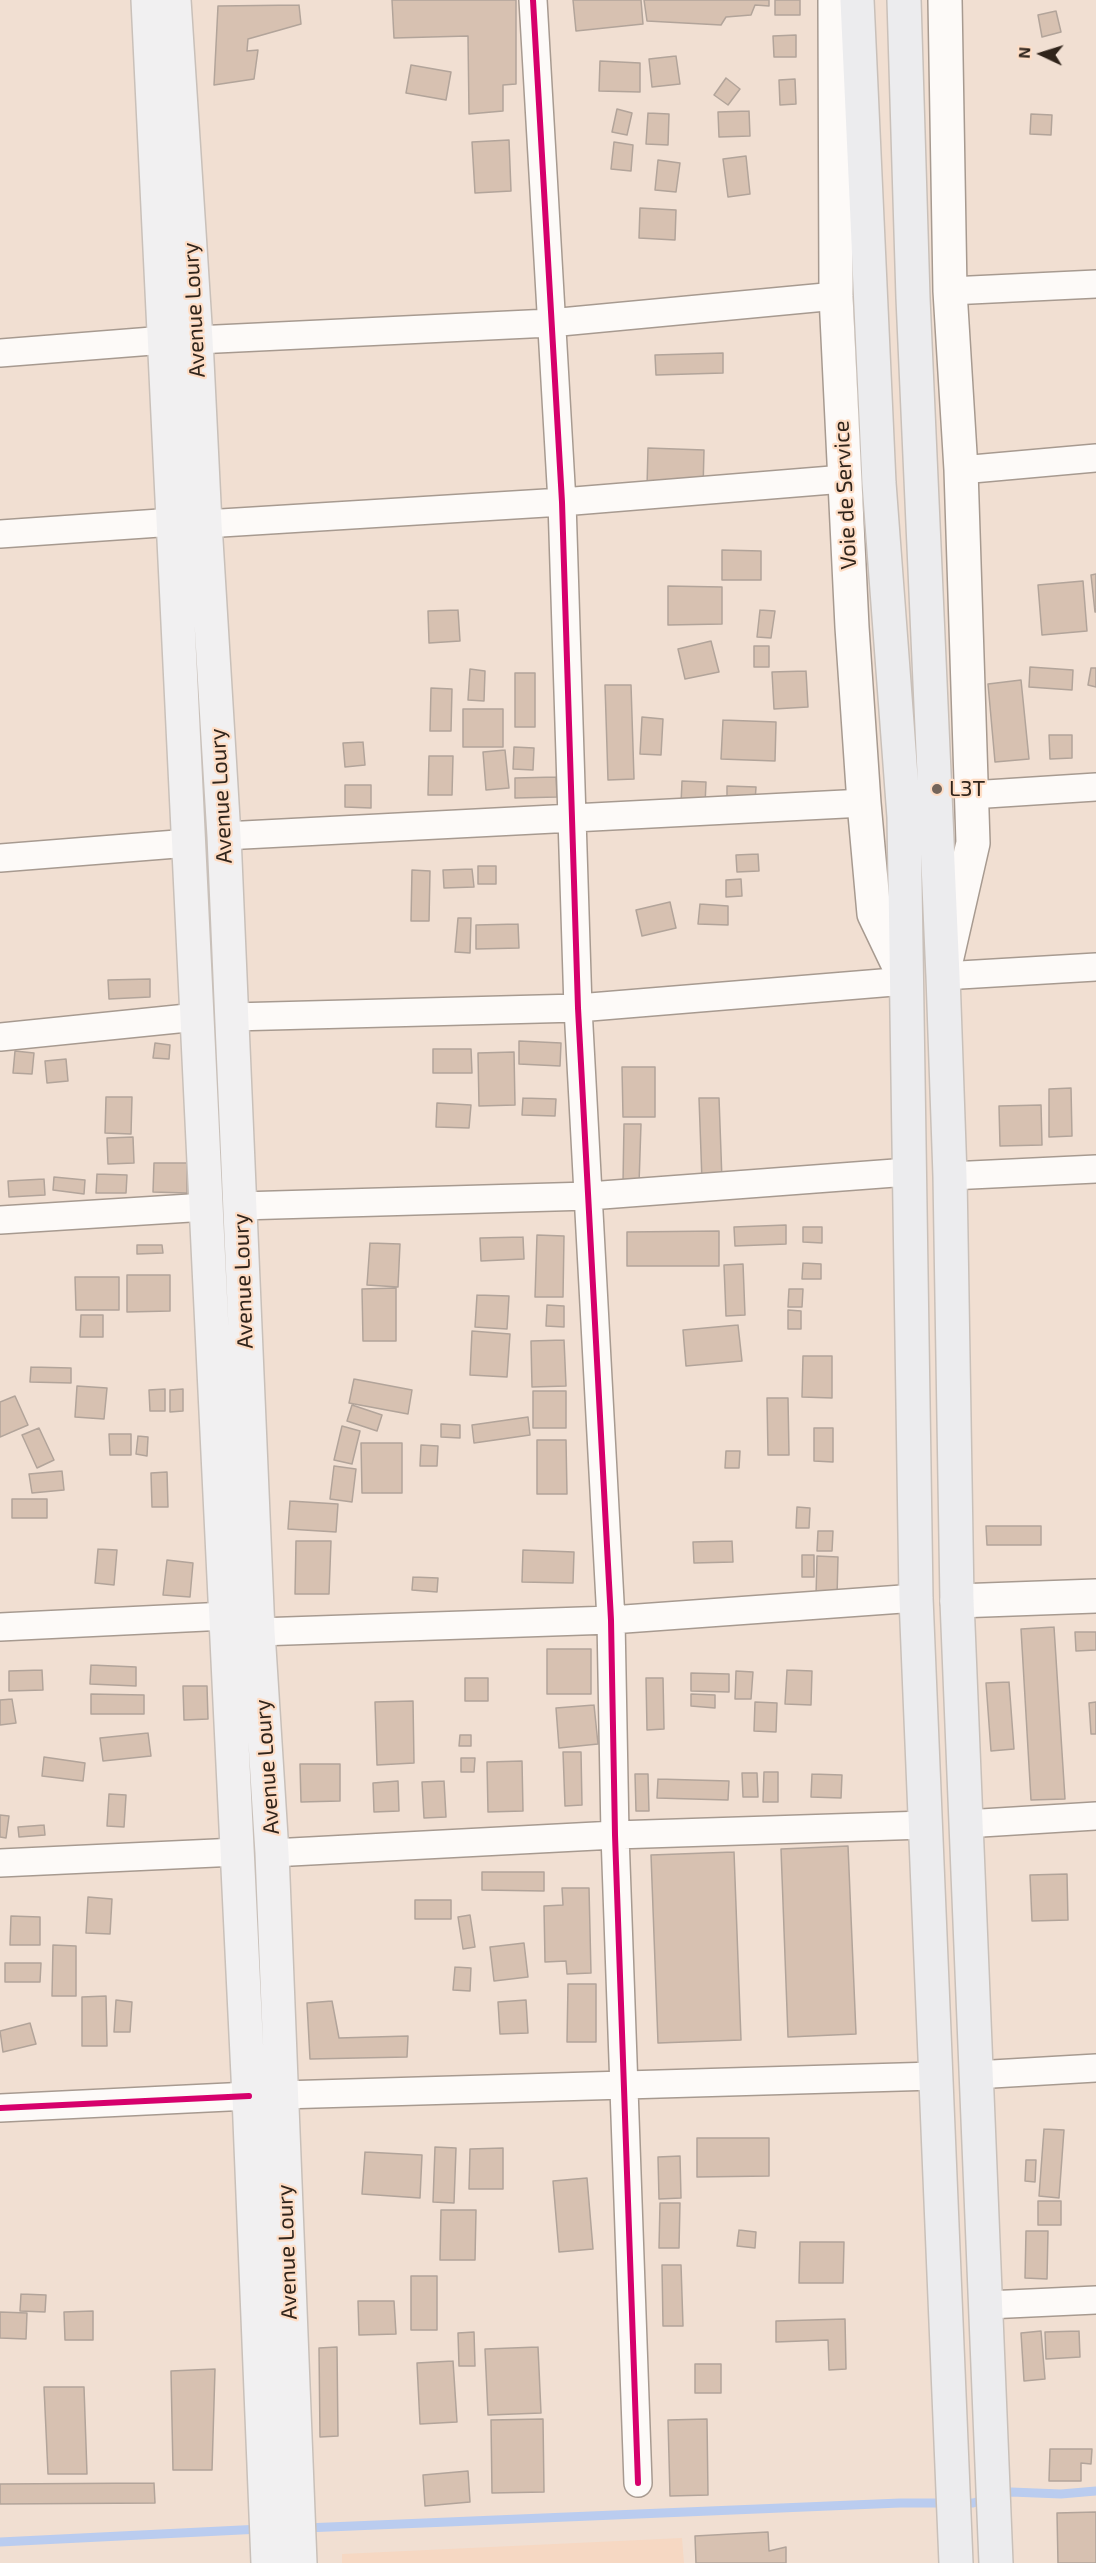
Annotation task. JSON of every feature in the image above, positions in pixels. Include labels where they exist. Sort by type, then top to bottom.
[{"type":"highway","points":[[857,0],[879,483],[904,817],[916,1598],[955,2551]]},
{"type":"highway","points":[[904,0],[912,297],[950,1176],[957,1601],[965,1824],[996,2550]]},
{"type":"main road","name":"Avenue Loury","points":[[148,0],[181,340]]},
{"type":"main road","name":"Avenue Loury","points":[[174,0],[181,340],[189,523],[189,843],[237,1852],[265,2095],[300,2554]]},
{"type":"main road","name":"Voie de Service","points":[[835,0],[836,296],[844,479],[864,803],[874,914],[906,981]]},
{"type":"main road","points":[[943,976],[973,843],[961,470],[950,291],[945,0]]},
{"type":"main road","name":"Avenue Loury","points":[[189,523],[224,836],[258,1632],[272,1853],[265,2095],[265,2508],[268,2554]]},
{"type":"main road","points":[[957,1601],[1096,1596]]},
{"type":"street","points":[[534,0],[550,323],[562,502],[574,818],[578,1008],[611,1620],[615,1835],[638,2483]]},
{"type":"street","points":[[950,291],[1096,284]]},
{"type":"street","points":[[0,353],[181,340],[550,323],[836,296]]},
{"type":"street","points":[[961,470],[1096,458]]},
{"type":"street","points":[[0,534],[562,502],[844,479]]},
{"type":"street","points":[[971,795],[1096,788]]},
{"type":"street","points":[[224,836],[864,803]]},
{"type":"street","points":[[0,858],[189,843]]},
{"type":"street","points":[[943,976],[1096,967]]},
{"type":"street","points":[[232,1017],[578,1008],[906,981]]},
{"type":"street","points":[[0,1036],[198,1017]]},
{"type":"street","points":[[950,1176],[1096,1169]]},
{"type":"street","points":[[240,1206],[589,1196],[908,1172]]},
{"type":"street","points":[[0,1221],[206,1207]]},
{"type":"street","points":[[258,1632],[611,1620],[916,1598]]},
{"type":"street","points":[[0,1627],[226,1616]]},
{"type":"street","points":[[965,1824],[1096,1816]]},
{"type":"street","points":[[272,1853],[615,1835],[925,1825]]},
{"type":"street","points":[[0,1863],[237,1852]]},
{"type":"street","points":[[975,2075],[1096,2068]]},
{"type":"street","points":[[0,2108],[265,2095],[623,2083],[935,2076]]},
{"type":"street","points":[[987,2305],[1096,2300]]},
{"type":"shaded area","points":[[682,2538],[684,2563],[342,2563],[342,2554]]},
{"type":"building","points":[[392,0],[516,0],[516,84],[503,85],[503,111],[469,114],[468,36],[394,38]]},
{"type":"building","points":[[573,0],[641,0],[643,24],[576,31]]},
{"type":"building","points":[[644,0],[769,0],[769,6],[755,5],[751,15],[726,17],[721,25],[647,21]]},
{"type":"building","points":[[775,0],[800,0],[800,15],[775,15]]},
{"type":"building","points":[[299,5],[301,24],[248,39],[247,51],[258,50],[254,79],[214,85],[218,6]]},
{"type":"building","points":[[1056,11],[1061,32],[1042,37],[1038,15]]},
{"type":"building","points":[[796,35],[796,57],[774,57],[773,36]]},
{"type":"building","points":[[676,56],[680,84],[652,87],[649,59]]},
{"type":"building","points":[[600,61],[640,63],[640,92],[599,91]]},
{"type":"building","points":[[411,65],[451,72],[446,100],[406,93]]},
{"type":"building","points":[[726,78],[740,89],[728,105],[714,95]]},
{"type":"building","points":[[795,79],[796,104],[780,105],[779,80]]},
{"type":"building","points":[[617,109],[632,113],[627,135],[612,132]]},
{"type":"building","points":[[749,111],[750,136],[719,137],[718,112]]},
{"type":"building","points":[[648,113],[669,114],[668,145],[646,144]]},
{"type":"building","points":[[1031,114],[1052,115],[1051,135],[1030,134]]},
{"type":"building","points":[[509,140],[511,191],[475,193],[472,142]]},
{"type":"building","points":[[614,142],[633,145],[631,171],[611,169]]},
{"type":"building","points":[[746,156],[750,194],[728,197],[723,159]]},
{"type":"building","points":[[658,160],[680,163],[676,192],[655,190]]},
{"type":"building","points":[[640,208],[676,210],[675,240],[639,238]]},
{"type":"building","points":[[723,353],[723,373],[656,375],[655,355]]},
{"type":"building","points":[[648,448],[704,450],[703,489],[647,487]]},
{"type":"building","points":[[722,550],[761,551],[761,580],[722,580]]},
{"type":"building","points":[[1096,574],[1096,612],[1095,612],[1091,575]]},
{"type":"building","points":[[1083,581],[1087,631],[1042,635],[1038,585]]},
{"type":"building","points":[[668,586],[722,587],[722,624],[668,625]]},
{"type":"building","points":[[458,610],[460,641],[429,643],[428,611]]},
{"type":"building","points":[[760,610],[775,611],[771,638],[757,637]]},
{"type":"building","points":[[711,641],[719,672],[685,679],[678,649]]},
{"type":"building","points":[[754,646],[769,646],[769,667],[754,667]]},
{"type":"building","points":[[1030,667],[1073,670],[1072,690],[1029,687]]},
{"type":"building","points":[[1091,668],[1096,668],[1096,687],[1088,685]]},
{"type":"building","points":[[470,669],[485,671],[484,701],[468,700]]},
{"type":"building","points":[[806,671],[808,707],[774,709],[772,672]]},
{"type":"building","points":[[515,673],[535,673],[535,727],[515,727]]},
{"type":"building","points":[[1021,680],[1029,759],[995,762],[988,684]]},
{"type":"building","points":[[605,685],[631,685],[634,779],[608,780]]},
{"type":"building","points":[[431,688],[452,689],[451,731],[430,731]]},
{"type":"building","points":[[463,709],[503,709],[503,747],[463,747]]},
{"type":"building","points":[[642,717],[663,719],[661,755],[640,754]]},
{"type":"building","points":[[723,720],[776,722],[775,761],[721,759]]},
{"type":"building","points":[[1049,735],[1072,735],[1072,758],[1050,759]]},
{"type":"building","points":[[363,742],[365,765],[345,767],[343,743]]},
{"type":"building","points":[[514,747],[534,748],[533,770],[513,769]]},
{"type":"building","points":[[505,750],[509,788],[486,790],[483,752]]},
{"type":"building","points":[[429,756],[453,756],[452,795],[428,795]]},
{"type":"building","points":[[556,777],[557,797],[515,798],[515,778]]},
{"type":"building","points":[[682,781],[706,782],[705,805],[681,804]]},
{"type":"building","points":[[345,785],[371,785],[371,808],[345,807]]},
{"type":"building","points":[[727,786],[756,787],[755,802],[727,801]]},
{"type":"building","points":[[758,854],[759,871],[737,872],[736,855]]},
{"type":"building","points":[[478,866],[496,866],[496,884],[478,884]]},
{"type":"building","points":[[472,869],[474,887],[444,888],[443,870]]},
{"type":"building","points":[[412,870],[430,871],[429,921],[411,921]]},
{"type":"building","points":[[741,879],[742,896],[726,897],[726,880]]},
{"type":"building","points":[[670,902],[676,928],[642,936],[636,910]]},
{"type":"building","points":[[700,904],[728,906],[728,925],[698,924]]},
{"type":"building","points":[[458,918],[471,918],[470,953],[455,952]]},
{"type":"building","points":[[518,924],[519,948],[476,949],[476,925]]},
{"type":"building","points":[[150,979],[150,997],[109,999],[108,980]]},
{"type":"building","points":[[519,1041],[561,1043],[560,1066],[519,1064]]},
{"type":"building","points":[[155,1043],[170,1045],[169,1059],[153,1058]]},
{"type":"building","points":[[433,1049],[471,1049],[472,1073],[433,1073]]},
{"type":"building","points":[[15,1051],[34,1053],[32,1074],[13,1073]]},
{"type":"building","points":[[514,1052],[515,1105],[479,1106],[478,1053]]},
{"type":"building","points":[[66,1059],[68,1081],[47,1083],[45,1061]]},
{"type":"building","points":[[622,1067],[655,1067],[655,1117],[623,1117]]},
{"type":"building","points":[[1071,1088],[1072,1136],[1049,1137],[1049,1089]]},
{"type":"building","points":[[106,1097],[132,1097],[131,1134],[105,1133]]},
{"type":"building","points":[[523,1098],[556,1099],[555,1116],[522,1115]]},
{"type":"building","points":[[699,1098],[719,1098],[722,1180],[702,1181]]},
{"type":"building","points":[[437,1103],[471,1105],[469,1128],[436,1127]]},
{"type":"building","points":[[1041,1105],[1042,1145],[1000,1146],[999,1106]]},
{"type":"building","points":[[624,1124],[641,1124],[639,1184],[623,1183]]},
{"type":"building","points":[[133,1137],[134,1163],[108,1164],[107,1138]]},
{"type":"building","points":[[154,1163],[187,1163],[187,1193],[153,1192]]},
{"type":"building","points":[[97,1174],[127,1175],[126,1193],[96,1193]]},
{"type":"building","points":[[54,1177],[85,1180],[84,1194],[53,1190]]},
{"type":"building","points":[[44,1179],[45,1195],[9,1197],[8,1181]]},
{"type":"building","points":[[786,1225],[786,1244],[735,1246],[734,1227]]},
{"type":"building","points":[[803,1227],[822,1227],[822,1243],[803,1242]]},
{"type":"building","points":[[719,1231],[719,1266],[627,1266],[627,1232]]},
{"type":"building","points":[[537,1235],[564,1236],[563,1297],[535,1297]]},
{"type":"building","points":[[523,1237],[524,1259],[481,1261],[480,1238]]},
{"type":"building","points":[[370,1243],[400,1244],[398,1287],[367,1285]]},
{"type":"building","points":[[137,1245],[162,1245],[163,1253],[137,1254]]},
{"type":"building","points":[[803,1263],[821,1264],[821,1279],[802,1279]]},
{"type":"building","points":[[743,1264],[745,1315],[726,1316],[724,1265]]},
{"type":"building","points":[[127,1275],[170,1275],[170,1311],[127,1312]]},
{"type":"building","points":[[75,1277],[119,1277],[119,1310],[76,1310]]},
{"type":"building","points":[[396,1288],[396,1341],[363,1341],[362,1289]]},
{"type":"building","points":[[789,1289],[803,1289],[802,1307],[788,1307]]},
{"type":"building","points":[[477,1295],[509,1296],[507,1329],[475,1327]]},
{"type":"building","points":[[547,1305],[564,1306],[564,1327],[546,1326]]},
{"type":"building","points":[[788,1310],[801,1311],[801,1329],[788,1329]]},
{"type":"building","points":[[81,1315],[103,1315],[103,1337],[80,1337]]},
{"type":"building","points":[[738,1325],[742,1361],[686,1366],[683,1330]]},
{"type":"building","points":[[472,1331],[510,1334],[507,1377],[470,1375]]},
{"type":"building","points":[[564,1340],[566,1386],[532,1387],[531,1341]]},
{"type":"building","points":[[803,1356],[832,1356],[832,1398],[802,1397]]},
{"type":"building","points":[[31,1367],[71,1368],[71,1383],[30,1382]]},
{"type":"building","points":[[354,1379],[412,1390],[408,1414],[349,1403]]},
{"type":"building","points":[[77,1386],[107,1388],[104,1419],[75,1417]]},
{"type":"building","points":[[165,1389],[165,1411],[150,1411],[149,1390]]},
{"type":"building","points":[[183,1389],[183,1411],[170,1412],[170,1390]]},
{"type":"building","points":[[533,1391],[566,1391],[566,1428],[533,1428]]},
{"type":"building","points":[[15,1396],[28,1425],[0,1437],[0,1402]]},
{"type":"building","points":[[767,1398],[788,1398],[789,1455],[768,1455]]},
{"type":"building","points":[[352,1405],[382,1415],[377,1431],[347,1421]]},
{"type":"building","points":[[528,1417],[530,1435],[474,1443],[472,1425]]},
{"type":"building","points":[[441,1424],[460,1425],[460,1438],[441,1437]]},
{"type":"building","points":[[342,1426],[360,1431],[352,1464],[334,1460]]},
{"type":"building","points":[[39,1428],[54,1460],[37,1468],[22,1435]]},
{"type":"building","points":[[814,1428],[833,1428],[833,1462],[814,1461]]},
{"type":"building","points":[[109,1434],[131,1434],[131,1455],[110,1455]]},
{"type":"building","points":[[138,1436],[148,1437],[147,1456],[136,1454]]},
{"type":"building","points":[[537,1440],[566,1440],[567,1494],[537,1494]]},
{"type":"building","points":[[361,1443],[402,1443],[402,1493],[362,1493]]},
{"type":"building","points":[[421,1445],[438,1446],[437,1466],[420,1466]]},
{"type":"building","points":[[726,1451],[740,1451],[739,1468],[725,1468]]},
{"type":"building","points":[[334,1466],[356,1469],[352,1502],[330,1499]]},
{"type":"building","points":[[62,1471],[64,1490],[32,1493],[29,1474]]},
{"type":"building","points":[[167,1472],[168,1507],[152,1507],[151,1473]]},
{"type":"building","points":[[12,1499],[47,1499],[47,1518],[12,1518]]},
{"type":"building","points":[[290,1501],[338,1504],[336,1532],[288,1529]]},
{"type":"building","points":[[797,1507],[810,1508],[809,1528],[796,1528]]},
{"type":"building","points":[[986,1526],[1041,1526],[1041,1545],[987,1545]]},
{"type":"building","points":[[818,1531],[833,1531],[832,1551],[817,1551]]},
{"type":"building","points":[[296,1541],[331,1541],[329,1594],[295,1594]]},
{"type":"building","points":[[732,1541],[733,1562],[694,1563],[693,1542]]},
{"type":"building","points":[[98,1549],[117,1550],[114,1585],[95,1583]]},
{"type":"building","points":[[523,1550],[574,1552],[573,1583],[522,1582]]},
{"type":"building","points":[[802,1555],[814,1555],[814,1577],[802,1577]]},
{"type":"building","points":[[817,1556],[838,1557],[837,1597],[816,1596]]},
{"type":"building","points":[[167,1560],[193,1563],[190,1597],[163,1595]]},
{"type":"building","points":[[413,1577],[438,1578],[437,1592],[412,1590]]},
{"type":"building","points":[[1054,1627],[1065,1799],[1031,1800],[1021,1629]]},
{"type":"building","points":[[1075,1632],[1096,1632],[1096,1650],[1076,1651]]},
{"type":"building","points":[[547,1649],[591,1649],[591,1694],[547,1694]]},
{"type":"building","points":[[91,1665],[136,1667],[136,1686],[90,1684]]},
{"type":"building","points":[[42,1670],[43,1690],[9,1691],[9,1671]]},
{"type":"building","points":[[787,1670],[812,1671],[811,1705],[785,1704]]},
{"type":"building","points":[[736,1671],[753,1672],[751,1699],[735,1699]]},
{"type":"building","points":[[691,1673],[729,1674],[729,1692],[691,1691]]},
{"type":"building","points":[[465,1678],[488,1678],[488,1701],[465,1701]]},
{"type":"building","points":[[646,1678],[663,1678],[664,1729],[647,1730]]},
{"type":"building","points":[[1009,1682],[1014,1749],[991,1751],[986,1683]]},
{"type":"building","points":[[183,1686],[207,1686],[208,1719],[184,1720]]},
{"type":"building","points":[[91,1694],[144,1695],[144,1714],[91,1714]]},
{"type":"building","points":[[691,1694],[715,1695],[715,1708],[691,1706]]},
{"type":"building","points":[[12,1699],[16,1723],[0,1725],[0,1700]]},
{"type":"building","points":[[413,1701],[414,1763],[377,1765],[375,1702]]},
{"type":"building","points":[[755,1702],[777,1703],[776,1732],[754,1731]]},
{"type":"building","points":[[1096,1702],[1096,1734],[1091,1734],[1089,1703]]},
{"type":"building","points":[[594,1705],[598,1744],[559,1748],[556,1708]]},
{"type":"building","points":[[148,1733],[151,1756],[103,1761],[100,1738]]},
{"type":"building","points":[[460,1735],[471,1735],[471,1746],[459,1746]]},
{"type":"building","points":[[563,1752],[581,1752],[582,1805],[565,1806]]},
{"type":"building","points":[[44,1757],[85,1763],[83,1781],[42,1776]]},
{"type":"building","points":[[461,1758],[475,1758],[474,1772],[461,1772]]},
{"type":"building","points":[[522,1761],[523,1811],[488,1812],[487,1762]]},
{"type":"building","points":[[300,1764],[340,1764],[340,1801],[301,1802]]},
{"type":"building","points":[[764,1772],[778,1772],[778,1802],[763,1802]]},
{"type":"building","points":[[742,1773],[757,1773],[758,1797],[743,1797]]},
{"type":"building","points":[[635,1774],[648,1774],[649,1811],[636,1811]]},
{"type":"building","points":[[812,1774],[842,1775],[841,1798],[811,1797]]},
{"type":"building","points":[[658,1779],[729,1781],[728,1800],[657,1798]]},
{"type":"building","points":[[398,1781],[399,1811],[374,1812],[373,1783]]},
{"type":"building","points":[[444,1781],[446,1817],[424,1818],[422,1782]]},
{"type":"building","points":[[109,1794],[126,1795],[124,1827],[107,1826]]},
{"type":"building","points":[[0,1815],[9,1816],[6,1838],[0,1837]]},
{"type":"building","points":[[44,1825],[45,1835],[19,1837],[18,1827]]},
{"type":"building","points":[[848,1846],[856,2034],[788,2037],[781,1849]]},
{"type":"building","points":[[734,1852],[741,2040],[658,2043],[651,1855]]},
{"type":"building","points":[[482,1872],[544,1872],[544,1891],[482,1890]]},
{"type":"building","points":[[1067,1874],[1068,1920],[1032,1921],[1030,1875]]},
{"type":"building","points":[[562,1888],[589,1888],[591,1973],[567,1974],[566,1961],[545,1962],[544,1906],[563,1905]]},
{"type":"building","points":[[88,1897],[112,1899],[110,1934],[86,1933]]},
{"type":"building","points":[[415,1900],[451,1900],[451,1919],[415,1919]]},
{"type":"building","points":[[470,1915],[475,1947],[463,1949],[458,1917]]},
{"type":"building","points":[[11,1916],[40,1917],[40,1945],[10,1945]]},
{"type":"building","points":[[524,1943],[528,1977],[494,1981],[490,1947]]},
{"type":"building","points":[[53,1945],[76,1946],[76,1996],[52,1996]]},
{"type":"building","points":[[5,1963],[41,1963],[40,1982],[5,1982]]},
{"type":"building","points":[[455,1967],[471,1968],[470,1991],[453,1990]]},
{"type":"building","points":[[568,1984],[596,1984],[596,2042],[567,2042]]},
{"type":"building","points":[[106,1996],[107,2046],[82,2046],[82,1997]]},
{"type":"building","points":[[116,2000],[132,2002],[130,2032],[114,2032]]},
{"type":"building","points":[[526,2000],[528,2033],[500,2034],[498,2002]]},
{"type":"building","points":[[332,2001],[339,2038],[408,2036],[407,2057],[310,2059],[307,2003]]},
{"type":"building","points":[[30,2023],[36,2044],[3,2052],[0,2031]]},
{"type":"building","points":[[1044,2129],[1064,2130],[1059,2198],[1039,2196]]},
{"type":"building","points":[[697,2138],[769,2138],[769,2176],[697,2177]]},
{"type":"building","points":[[435,2147],[456,2148],[454,2203],[433,2202]]},
{"type":"building","points":[[503,2148],[503,2189],[469,2189],[470,2149]]},
{"type":"building","points":[[365,2152],[422,2155],[420,2198],[362,2194]]},
{"type":"building","points":[[680,2156],[681,2198],[659,2199],[658,2157]]},
{"type":"building","points":[[1026,2160],[1036,2160],[1035,2182],[1025,2181]]},
{"type":"building","points":[[587,2178],[593,2249],[559,2252],[553,2181]]},
{"type":"building","points":[[1038,2201],[1061,2201],[1061,2225],[1038,2225]]},
{"type":"building","points":[[660,2203],[680,2203],[679,2248],[659,2248]]},
{"type":"building","points":[[441,2210],[476,2210],[475,2260],[440,2260]]},
{"type":"building","points":[[739,2230],[756,2232],[755,2248],[737,2246]]},
{"type":"building","points":[[1026,2231],[1048,2231],[1047,2279],[1025,2278]]},
{"type":"building","points":[[800,2242],[844,2242],[843,2283],[799,2283]]},
{"type":"building","points":[[662,2265],[681,2265],[683,2326],[663,2326]]},
{"type":"building","points":[[411,2276],[437,2276],[437,2330],[411,2330]]},
{"type":"building","points":[[21,2294],[46,2295],[45,2312],[20,2311]]},
{"type":"building","points":[[358,2301],[394,2301],[396,2334],[359,2335]]},
{"type":"building","points":[[93,2311],[93,2340],[65,2340],[64,2312]]},
{"type":"building","points":[[0,2312],[27,2313],[26,2339],[0,2338]]},
{"type":"building","points":[[845,2319],[846,2369],[829,2370],[828,2340],[776,2342],[776,2321]]},
{"type":"building","points":[[1041,2331],[1045,2379],[1024,2381],[1021,2333]]},
{"type":"building","points":[[1079,2331],[1080,2357],[1046,2359],[1045,2332]]},
{"type":"building","points":[[474,2332],[475,2366],[459,2366],[458,2333]]},
{"type":"building","points":[[337,2347],[338,2436],[320,2437],[319,2348]]},
{"type":"building","points":[[538,2347],[541,2413],[488,2415],[485,2349]]},
{"type":"building","points":[[453,2361],[457,2422],[420,2424],[417,2363]]},
{"type":"building","points":[[695,2364],[721,2364],[721,2393],[695,2393]]},
{"type":"building","points":[[215,2369],[212,2470],[173,2470],[171,2371]]},
{"type":"building","points":[[44,2387],[84,2387],[87,2474],[48,2474]]},
{"type":"building","points":[[543,2419],[544,2492],[492,2493],[491,2420]]},
{"type":"building","points":[[707,2419],[708,2495],[670,2496],[668,2420]]},
{"type":"building","points":[[1050,2449],[1092,2449],[1091,2464],[1081,2463],[1081,2481],[1049,2481]]},
{"type":"building","points":[[468,2471],[470,2502],[425,2506],[423,2475]]},
{"type":"building","points":[[154,2483],[155,2503],[0,2504],[0,2484]]},
{"type":"building","points":[[1096,2512],[1096,2563],[1058,2563],[1057,2513]]},
{"type":"building","points":[[768,2532],[769,2551],[786,2547],[786,2563],[696,2563],[695,2536]]},
{"type":"waterway","points":[[305,2528],[900,2503],[973,2503],[1011,2492],[1061,2494],[1096,2491]]},
{"type":"waterway","points":[[0,2542],[261,2529]]},
{"type":"cycle path","points":[[533,0],[562,502],[578,1008],[611,1620],[615,1835],[638,2483]]},
{"type":"cycle path","points":[[0,2108],[249,2096]]},
{"type":"place","name":"L3T","points":[[937,789]]}]
